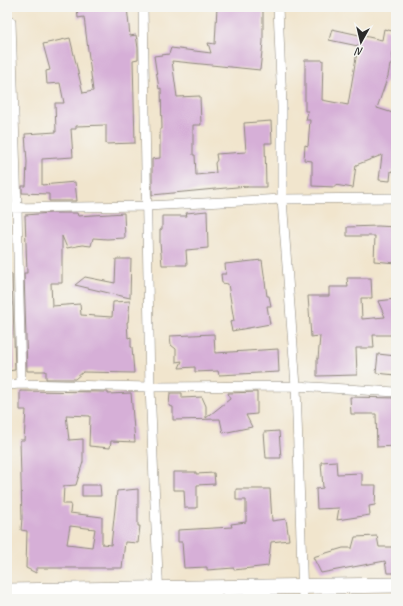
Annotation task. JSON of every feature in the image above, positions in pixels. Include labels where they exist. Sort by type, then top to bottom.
[{"type":"main road","points":[[7,584],[25,590]]},
{"type":"main road","points":[[7,591],[25,590],[159,594],[302,592],[396,585]]},
{"type":"main road","points":[[11,599],[25,590]]},
{"type":"street","points":[[143,7],[150,387],[159,594]]},
{"type":"street","points":[[278,7],[282,106],[282,199],[296,386],[302,592]]},
{"type":"street","points":[[11,22],[21,384]]},
{"type":"street","points":[[7,208],[146,206],[282,199],[396,198]]},
{"type":"street","points":[[7,386],[21,384],[150,387],[296,386],[396,392]]},
{"type":"building","points":[[77,7],[127,7],[130,36],[136,35],[138,48],[138,59],[133,60],[135,143],[106,144],[106,125],[76,126],[76,129],[71,129],[73,157],[42,159],[42,185],[75,182],[77,201],[49,201],[49,194],[22,193],[22,186],[26,186],[27,162],[25,134],[56,132],[55,103],[64,103],[60,83],[47,84],[46,71],[50,70],[43,44],[70,38],[83,93],[93,91],[84,17],[78,18]]},
{"type":"building","points":[[217,7],[263,7],[263,42],[260,70],[172,61],[177,97],[200,96],[201,125],[193,125],[193,155],[195,155],[196,175],[216,173],[216,154],[246,152],[244,123],[271,121],[272,143],[265,143],[266,187],[247,186],[152,195],[152,159],[160,158],[160,129],[162,129],[161,88],[159,89],[154,56],[169,54],[171,48],[211,53],[208,43],[215,44]]},
{"type":"building","points":[[332,29],[382,40],[384,29],[396,32],[391,65],[377,108],[396,114],[396,172],[391,171],[390,181],[379,180],[382,155],[356,165],[353,188],[335,185],[335,187],[312,186],[312,161],[304,160],[305,145],[308,146],[310,120],[306,120],[308,111],[305,111],[305,60],[323,60],[322,100],[348,105],[358,46],[329,40]]},
{"type":"building","points":[[207,211],[208,248],[186,250],[187,265],[162,265],[160,230],[162,229],[162,216],[187,216],[186,213]]},
{"type":"building","points":[[77,213],[78,216],[124,213],[125,238],[93,238],[91,246],[82,245],[67,248],[62,236],[62,283],[51,283],[52,306],[80,304],[81,315],[112,317],[113,302],[130,301],[127,322],[128,338],[131,337],[134,373],[83,372],[75,379],[46,379],[46,371],[27,371],[24,273],[27,273],[25,215]]},
{"type":"building","points":[[347,227],[396,227],[396,263],[374,261],[375,236],[347,236]]},
{"type":"building","points":[[116,259],[131,259],[130,298],[75,285],[85,277],[115,283]]},
{"type":"building","points":[[262,260],[267,296],[269,296],[271,306],[267,306],[270,324],[232,331],[230,322],[234,321],[228,284],[222,283],[221,274],[226,274],[225,264]]},
{"type":"building","points":[[7,274],[12,274],[15,370],[7,371]]},
{"type":"building","points":[[347,278],[371,278],[372,298],[361,298],[362,319],[385,317],[378,301],[396,299],[396,335],[373,335],[374,348],[356,348],[357,375],[317,376],[317,359],[320,336],[311,337],[308,296],[329,296],[329,287],[348,287]]},
{"type":"building","points":[[214,334],[215,353],[278,349],[279,372],[219,375],[218,371],[195,372],[195,367],[179,368],[182,361],[176,362],[176,349],[171,345],[170,336]]},
{"type":"building","points":[[378,354],[396,356],[396,375],[376,373]]},
{"type":"building","points":[[20,391],[108,392],[108,394],[131,393],[135,442],[111,441],[110,448],[89,446],[90,416],[66,415],[69,440],[83,439],[83,462],[76,485],[64,486],[63,504],[71,504],[70,513],[102,517],[102,544],[111,545],[117,491],[138,489],[138,526],[140,526],[138,543],[125,542],[122,568],[36,568],[36,573],[26,568],[27,531],[21,530],[20,440],[24,440],[26,410],[20,410]],"holes":[[[70,526],[95,529],[92,547],[67,544]]]},
{"type":"building","points":[[257,392],[257,414],[246,415],[252,427],[223,433],[220,419],[173,420],[173,407],[169,406],[170,393],[182,393],[182,398],[202,397],[206,406],[206,418],[230,399],[228,393]]},
{"type":"building","points":[[350,397],[396,398],[396,446],[377,447],[376,414],[351,414]]},
{"type":"building","points":[[279,431],[281,458],[266,458],[264,432]]},
{"type":"building","points":[[336,461],[337,474],[362,473],[362,485],[376,485],[375,505],[369,506],[370,515],[337,520],[339,508],[317,509],[316,489],[323,488],[321,462]]},
{"type":"building","points":[[173,472],[196,472],[196,474],[214,473],[215,484],[197,485],[197,508],[185,508],[184,490],[173,490]]},
{"type":"building","points":[[82,485],[100,485],[101,496],[82,496]]},
{"type":"building","points":[[236,489],[270,489],[272,521],[286,519],[289,540],[271,542],[268,566],[234,570],[234,568],[207,570],[207,567],[184,568],[182,542],[178,542],[178,530],[232,527],[231,524],[246,522],[246,500],[236,500]]},
{"type":"building","points":[[377,536],[379,547],[396,547],[396,573],[387,573],[385,561],[321,573],[313,557],[343,548],[352,548],[355,537]]}]
